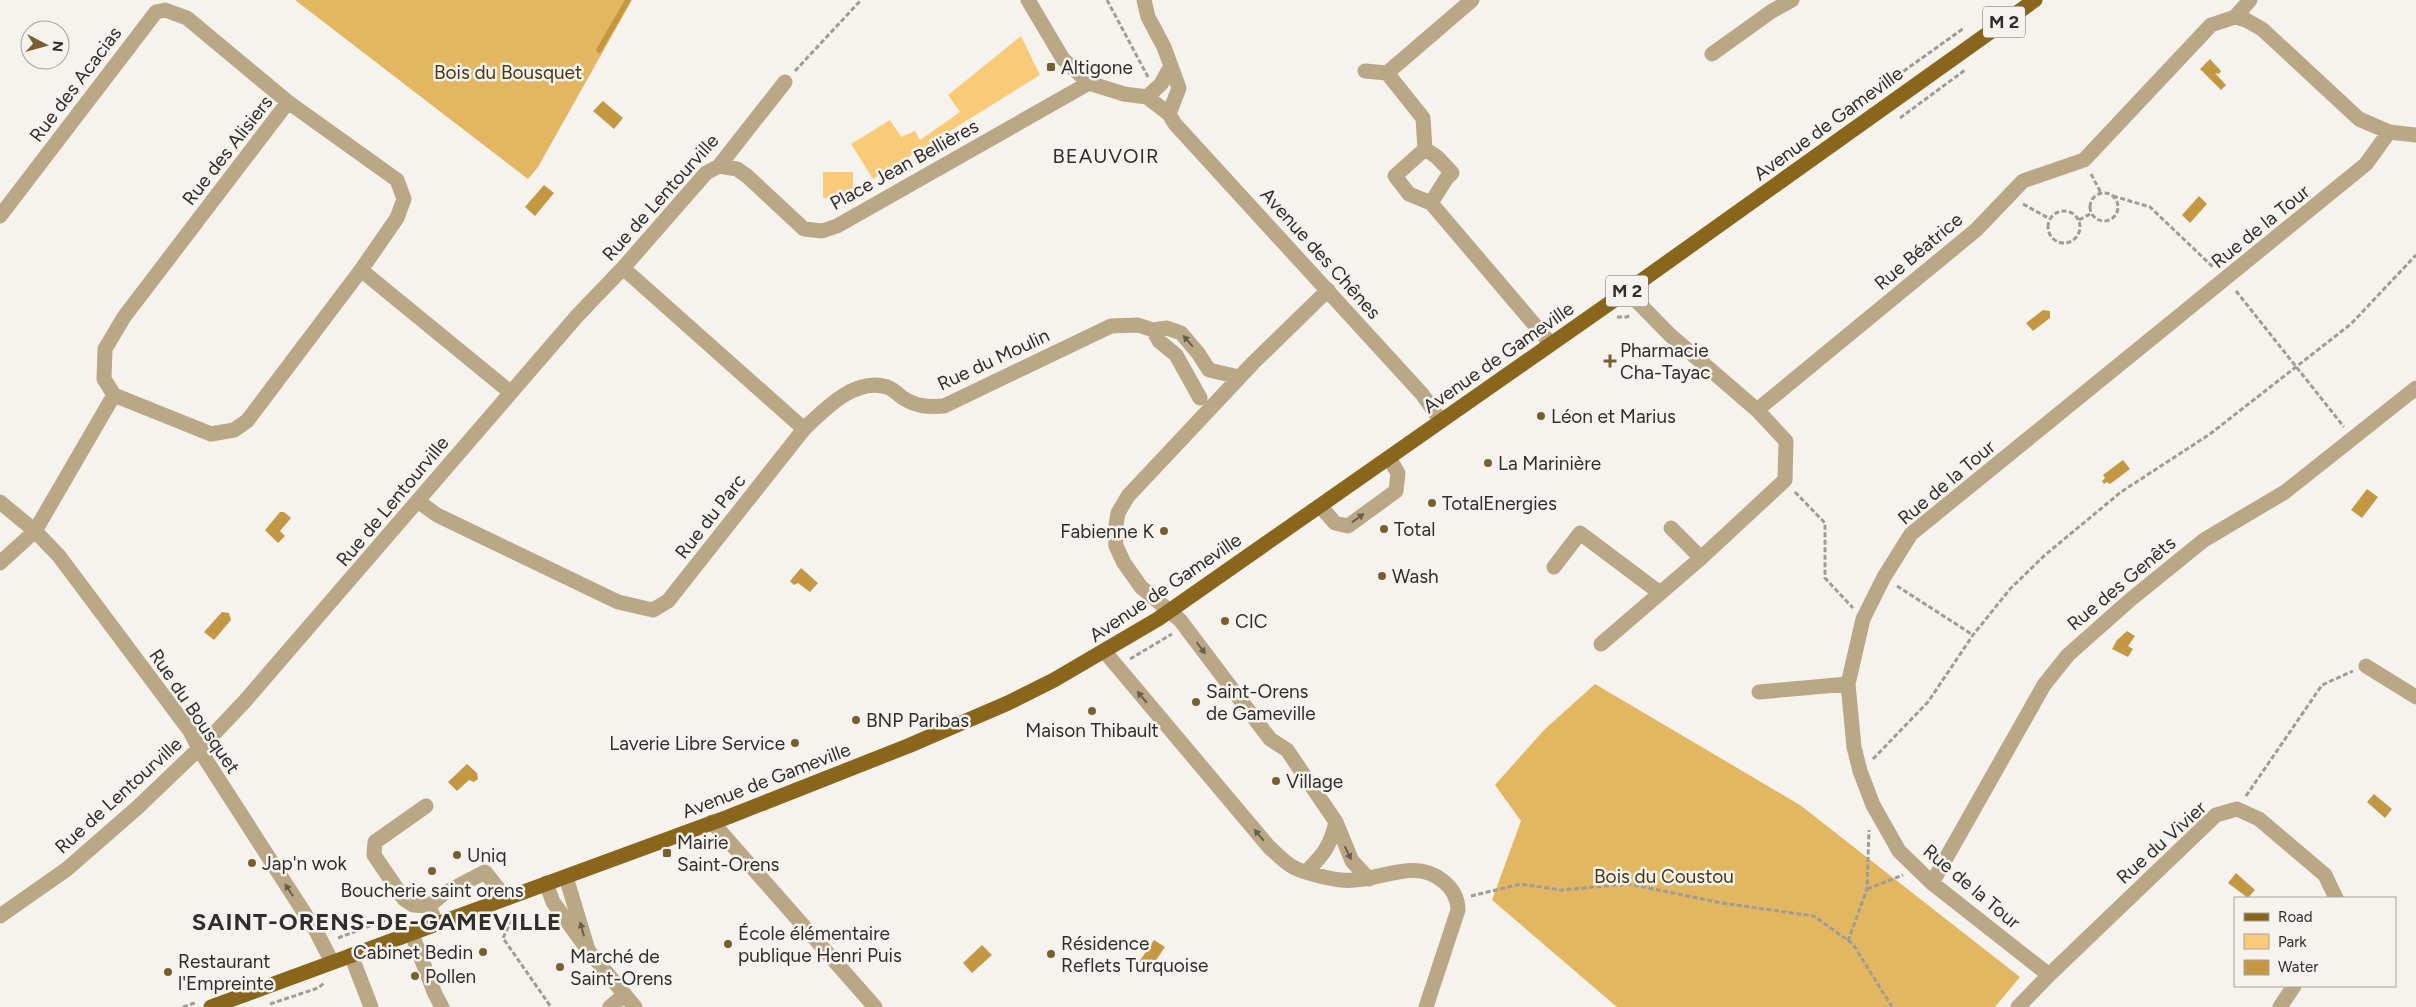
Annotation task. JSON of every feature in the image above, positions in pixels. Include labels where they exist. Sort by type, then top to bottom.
[{"type":"main road","name":"Avenue de Gameville","points":[[211,1007],[330,958],[351,955],[407,926],[436,923],[566,877],[908,746],[1008,703],[1105,652],[1169,611],[1627,291],[2035,0]]},
{"type":"street","points":[[1028,0],[1063,59],[1088,83],[1124,94],[1148,96],[1161,84],[1171,66]]},
{"type":"street","points":[[1144,0],[1148,17],[1164,47],[1179,88],[1169,114]]},
{"type":"street","points":[[1387,73],[1472,0]]},
{"type":"street","points":[[1712,54],[1772,11],[1792,0]]},
{"type":"street","points":[[2250,0],[2235,17],[2246,20],[2262,30],[2359,119],[2389,132],[2416,135]]},
{"type":"street","name":"Rue des Acacias","points":[[0,216],[156,12],[165,10],[187,18],[288,102]]},
{"type":"street","name":"Rue Béatrice","points":[[1757,410],[1976,230],[2023,181],[2084,160],[2211,25],[2235,17]]},
{"type":"street","points":[[1365,70],[1387,73],[1423,118],[1425,149]]},
{"type":"street","name":"Rue de Lentourville","points":[[0,916],[67,869],[138,807],[199,749],[245,701],[419,502],[510,392],[577,316],[623,268],[706,173],[719,166],[786,82]]},
{"type":"street","name":"Place Jean Bellières","points":[[719,166],[737,169],[747,176],[804,229],[822,230],[837,226],[1088,83]]},
{"type":"street","name":"Avenue des Chênes","points":[[1148,96],[1169,114],[1422,394],[1441,420]]},
{"type":"street","name":"Rue des Alisiers","points":[[288,102],[397,180],[404,199],[397,218],[361,270],[247,421],[234,430],[211,434],[114,395],[104,379],[105,349],[119,325],[288,102]]},
{"type":"street","name":"Rue de la Tour","points":[[2049,974],[1932,883],[1899,851],[1873,805],[1860,772],[1854,746],[1848,684],[1863,619],[1884,577],[1911,534],[2227,280],[2366,164],[2389,132]]},
{"type":"street","points":[[1425,149],[1394,176],[1409,194],[1431,203],[1551,344]]},
{"type":"street","points":[[1425,149],[1437,156],[1452,173],[1431,203]]},
{"type":"street","points":[[623,268],[804,429]]},
{"type":"street","points":[[361,270],[510,392]]},
{"type":"street","points":[[1328,290],[1239,377],[1128,496],[1118,513],[1115,531],[1116,546],[1124,563],[1141,587],[1187,629],[1270,739],[1287,750],[1336,822],[1352,861],[1369,878]]},
{"type":"street","points":[[1601,644],[1701,558],[1785,480],[1786,441],[1757,410],[1682,347],[1627,291]]},
{"type":"street","name":"Rue du Moulin","points":[[804,429],[829,406],[851,391],[873,385],[888,388],[922,407],[944,406],[1111,326],[1138,326],[1153,330],[1167,328],[1181,333],[1209,370]]},
{"type":"street","points":[[1153,330],[1159,341],[1176,355],[1200,398]]},
{"type":"street","points":[[1193,426],[1209,370],[1239,377]]},
{"type":"street","name":"Rue des Genêts","points":[[1932,883],[2044,685],[2068,654],[2130,600],[2204,540],[2285,492],[2416,388]]},
{"type":"street","points":[[0,563],[35,531],[114,395]]},
{"type":"street","name":"Rue du Parc","points":[[419,502],[437,515],[618,602],[652,610],[668,601],[804,429]]},
{"type":"street","points":[[1320,506],[1335,523],[1348,526],[1396,491],[1398,473],[1388,458]]},
{"type":"street","name":"Rue du Bousquet","points":[[0,502],[35,531],[59,556],[190,731],[199,749],[316,931],[330,958]]},
{"type":"street","points":[[1671,528],[1701,558]]},
{"type":"street","points":[[1554,567],[1580,534],[1660,593]]},
{"type":"street","points":[[1105,652],[1269,847],[1294,868],[1341,880],[1369,878],[1410,869],[1426,871],[1449,886],[1458,899],[1458,910],[1426,1007]]},
{"type":"street","points":[[2366,666],[2416,697]]},
{"type":"street","points":[[1759,692],[1848,684]]},
{"type":"street","points":[[426,806],[375,842],[374,855],[404,899],[413,904],[429,906],[443,894],[485,872],[505,897]]},
{"type":"street","name":"Rue du Vivier","points":[[2018,1007],[2049,974],[2216,815],[2237,809],[2259,819],[2325,875],[2336,897]]},
{"type":"street","points":[[712,822],[755,874],[875,1007]]},
{"type":"street","points":[[1307,871],[1324,855],[1330,843],[1336,822]]},
{"type":"street","points":[[566,877],[588,950]]},
{"type":"street","points":[[546,883],[553,902],[588,950],[635,1007]]},
{"type":"street","points":[[429,906],[436,923]]},
{"type":"street","points":[[407,926],[442,1007]]},
{"type":"street","points":[[351,955],[371,1007]]},
{"type":"street","points":[[2280,1007],[2293,987]]},
{"type":"street","points":[[610,1007],[624,995]]},
{"type":"path","points":[[786,82],[861,0]]},
{"type":"path","points":[[1107,0],[1150,81],[1148,96]]},
{"type":"path","points":[[2084,160],[2101,194]]},
{"type":"path","points":[[2092,213],[2092,201],[2101,194],[2150,207],[2227,280],[2298,366],[2352,438]]},
{"type":"path","points":[[2007,196],[2050,219]]},
{"type":"path","points":[[2092,213],[2102,221],[2114,217],[2118,208],[2113,196]]},
{"type":"path","points":[[2065,210],[2075,214],[2079,220],[2080,232],[2073,240],[2063,243],[2052,238],[2049,233],[2050,219],[2056,212],[2065,210]]},
{"type":"path","points":[[2079,220],[2092,213]]},
{"type":"path","points":[[1860,772],[1928,702],[1973,636],[2010,589],[2045,555],[2121,492],[2210,434],[2351,324],[2416,255]]},
{"type":"path","points":[[1785,480],[1825,523],[1825,578],[1863,619]]},
{"type":"path","points":[[1884,577],[1973,636]]},
{"type":"path","points":[[1128,661],[1172,634],[1173,631]]},
{"type":"path","points":[[2237,809],[2322,685],[2366,666]]},
{"type":"path","points":[[1848,941],[1866,889],[1869,824]]},
{"type":"path","points":[[1866,889],[1919,869]]},
{"type":"path","points":[[1458,899],[1521,884],[1561,890],[1629,884],[1722,903],[1814,916],[1853,944],[1892,1007]]},
{"type":"path","points":[[517,908],[503,938],[551,1007]]},
{"type":"path","points":[[330,958],[328,946],[331,940],[394,917],[407,926]]},
{"type":"green space","name":"Bois du Bousquet","points":[[295,0],[632,0],[538,167],[528,179]]},
{"type":"green space","points":[[1021,36],[1040,75],[873,179],[851,144],[890,120],[901,137],[915,131],[920,140],[960,112],[948,95]]},
{"type":"green space","points":[[823,172],[853,172],[853,198],[823,198]]},
{"type":"green space","name":"Bois du Coustou","points":[[1595,684],[1800,805],[2020,977],[1995,1007],[1617,1007],[1492,900],[1521,821],[1495,785],[1544,730]]},
{"type":"water","points":[[2210,59],[2221,71],[2219,74],[2215,73],[2226,85],[2221,90],[2200,69]]},
{"type":"water","points":[[603,101],[623,118],[614,129],[593,111]]},
{"type":"water","points":[[544,185],[554,193],[535,216],[525,207]]},
{"type":"water","points":[[2199,196],[2207,204],[2190,223],[2182,215]]},
{"type":"water","points":[[2043,310],[2050,311],[2050,318],[2033,331],[2026,323]]},
{"type":"water","points":[[2123,460],[2130,469],[2110,484],[2107,482],[2104,484],[2102,481],[2105,478],[2103,475]]},
{"type":"water","points":[[2367,489],[2378,497],[2362,518],[2351,510]]},
{"type":"water","points":[[280,512],[284,512],[291,518],[280,531],[285,536],[278,543],[265,530]]},
{"type":"water","points":[[801,568],[818,583],[810,592],[798,583],[794,585],[790,581]]},
{"type":"water","points":[[222,612],[229,613],[231,620],[214,640],[204,632]]},
{"type":"water","points":[[2127,631],[2135,636],[2128,646],[2133,649],[2128,657],[2112,649],[2117,640]]},
{"type":"water","points":[[467,764],[477,773],[478,779],[474,782],[469,780],[457,791],[448,782]]},
{"type":"water","points":[[2374,794],[2392,809],[2385,818],[2367,802]]},
{"type":"water","points":[[2236,873],[2255,890],[2247,897],[2228,883]]},
{"type":"water","points":[[1154,940],[1165,947],[1150,969],[1139,962]]},
{"type":"water","points":[[982,945],[992,955],[972,973],[963,963]]},
{"type":"waterway","points":[[599,50],[628,0]]},
{"type":"place","name":"Altigone","points":[[1051,67]]},
{"type":"place","name":"Pharmacie Cha-Tayac","points":[[1610,361]]},
{"type":"place","name":"Léon et Marius","points":[[1541,416]]},
{"type":"place","name":"La Marinière","points":[[1488,463]]},
{"type":"place","name":"TotalEnergies","points":[[1432,503]]},
{"type":"place","name":"Total","points":[[1384,529]]},
{"type":"place","name":"Fabienne K","points":[[1164,531]]},
{"type":"place","name":"Wash","points":[[1382,576]]},
{"type":"place","name":"CIC","points":[[1225,621]]},
{"type":"place","name":"Saint-Orens de Gameville","points":[[1196,702]]},
{"type":"place","name":"Maison Thibault","points":[[1092,711]]},
{"type":"place","name":"BNP Paribas","points":[[856,720]]},
{"type":"place","name":"Laverie Libre Service","points":[[795,743]]},
{"type":"place","name":"Village","points":[[1276,781]]},
{"type":"place","name":"Mairie Saint-Orens","points":[[667,853]]},
{"type":"place","name":"Uniq","points":[[457,855]]},
{"type":"place","name":"Jap'n wok","points":[[252,863]]},
{"type":"place","name":"Boucherie saint orens","points":[[432,871]]},
{"type":"place","name":"École élémentaire publique Henri Puis","points":[[728,944]]},
{"type":"place","name":"Cabinet Bedin","points":[[483,952]]},
{"type":"place","name":"Résidence Reflets Turquoise","points":[[1051,954]]},
{"type":"place","name":"Marché de Saint-Orens","points":[[560,967]]},
{"type":"place","name":"Restaurant l'Empreinte","points":[[168,972]]},
{"type":"place","name":"Pollen","points":[[415,976]]},
{"type":"district","name":"BEAUVOIR","points":[[1106,156]]},
{"type":"district","name":"SAINT-ORENS-DE-GAMEVILLE","points":[[377,922]]}]
